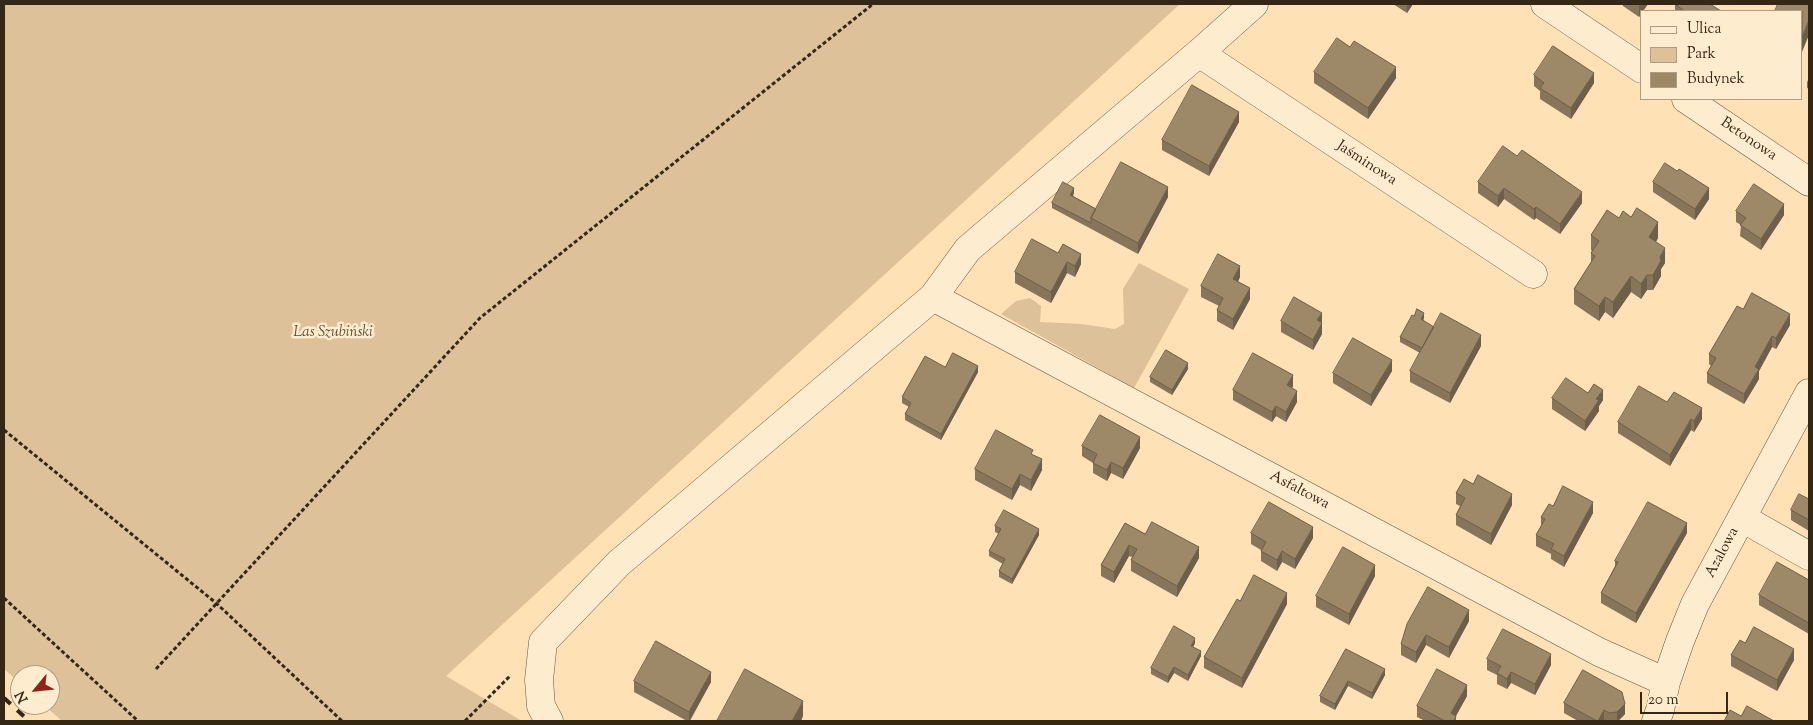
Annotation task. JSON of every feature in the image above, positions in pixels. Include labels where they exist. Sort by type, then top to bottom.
[{"type":"street","points":[[549,721],[541,706],[539,680],[543,642],[619,563],[933,297],[968,249],[1254,4]]},
{"type":"street","points":[[1545,4],[1640,68]]},
{"type":"street","name":"Jaśminowa","points":[[1199,53],[1533,274]]},
{"type":"street","name":"Betonowa","points":[[1687,100],[1809,182]]},
{"type":"street","name":"Asfaltowa","points":[[933,297],[1599,652],[1666,682]]},
{"type":"street","name":"Azalowa","points":[[1656,721],[1666,682],[1695,604],[1809,393]]},
{"type":"street","points":[[1742,518],[1809,556]]},
{"type":"path","points":[[156,669],[480,318],[873,4]]},
{"type":"path","points":[[4,430],[216,603],[342,721]]},
{"type":"path","points":[[4,598],[138,721]]},
{"type":"path","points":[[465,721],[543,642]]},
{"type":"green space","name":"Las Szubiński","points":[[4,4],[1180,4],[446,676],[522,721],[62,721],[55,715],[60,715],[60,665],[10,665],[10,674],[4,669]]},
{"type":"green space","points":[[1139,263],[1189,289],[1134,388],[1001,314],[1016,301],[1030,298],[1041,306],[1040,322],[1081,324],[1115,329],[1124,324],[1123,289]]},
{"type":"building","points":[[1675,4],[1710,4],[1719,10],[1684,10]]},
{"type":"building","points":[[1778,4],[1809,4],[1809,20],[1803,35],[1803,10],[1775,10]]},
{"type":"building","points":[[1337,38],[1350,47],[1354,41],[1396,67],[1368,108],[1314,72]]},
{"type":"building","points":[[1553,46],[1594,73],[1571,108],[1540,88],[1544,83],[1534,75]]},
{"type":"building","points":[[1192,85],[1239,112],[1209,166],[1162,140]]},
{"type":"building","points":[[1503,146],[1517,156],[1522,150],[1582,192],[1560,224],[1504,188],[1498,196],[1478,182]]},
{"type":"building","points":[[1121,162],[1168,187],[1138,243],[1091,218]]},
{"type":"building","points":[[1665,163],[1677,171],[1679,169],[1709,188],[1695,209],[1653,182]]},
{"type":"building","points":[[1063,182],[1074,188],[1070,195],[1096,209],[1091,218],[1091,223],[1052,203]]},
{"type":"building","points":[[1754,184],[1784,204],[1761,239],[1740,225],[1746,218],[1736,211]]},
{"type":"building","points":[[1637,208],[1658,222],[1649,237],[1665,248],[1660,257],[1661,261],[1653,275],[1647,275],[1641,284],[1631,276],[1613,302],[1605,297],[1599,306],[1574,289],[1595,256],[1591,253],[1599,241],[1591,235],[1607,210],[1619,218],[1623,211],[1631,217]]},
{"type":"building","points":[[1032,239],[1058,253],[1063,244],[1081,254],[1075,266],[1067,262],[1051,292],[1015,272]]},
{"type":"building","points":[[1218,254],[1240,266],[1233,279],[1250,288],[1233,319],[1217,310],[1223,298],[1201,286]]},
{"type":"building","points":[[1752,293],[1790,314],[1776,338],[1772,336],[1755,367],[1759,369],[1744,394],[1707,373],[1716,358],[1709,354],[1737,306],[1743,309]]},
{"type":"building","points":[[1294,297],[1322,313],[1317,320],[1322,323],[1313,340],[1281,321]]},
{"type":"building","points":[[1417,309],[1424,313],[1421,319],[1434,327],[1422,348],[1400,337]]},
{"type":"building","points":[[1441,313],[1481,335],[1450,393],[1410,371]]},
{"type":"building","points":[[1353,338],[1392,360],[1371,395],[1333,373]]},
{"type":"building","points":[[1166,350],[1188,363],[1172,390],[1150,377]]},
{"type":"building","points":[[953,353],[978,366],[941,434],[905,414],[911,403],[902,397],[925,356],[945,367]]},
{"type":"building","points":[[1253,353],[1293,375],[1287,385],[1297,391],[1286,412],[1276,406],[1272,412],[1233,390]]},
{"type":"building","points":[[1566,378],[1588,393],[1594,384],[1603,390],[1596,399],[1599,400],[1585,421],[1552,398]]},
{"type":"building","points":[[1639,386],[1667,402],[1674,392],[1702,408],[1694,421],[1691,419],[1670,455],[1618,422]]},
{"type":"building","points":[[1100,415],[1140,437],[1123,468],[1111,462],[1107,470],[1093,463],[1097,454],[1082,446]]},
{"type":"building","points":[[996,430],[1033,450],[1031,454],[1042,459],[1031,480],[1020,474],[1012,489],[975,469]]},
{"type":"building","points":[[1478,475],[1512,494],[1491,534],[1456,515],[1465,498],[1456,493],[1464,479],[1473,484]]},
{"type":"building","points":[[1563,486],[1593,502],[1564,556],[1551,549],[1554,544],[1536,535],[1545,519],[1541,517],[1549,504],[1553,506]]},
{"type":"building","points":[[1799,494],[1809,499],[1809,520],[1791,510]]},
{"type":"building","points":[[1269,502],[1313,527],[1295,559],[1282,551],[1277,560],[1261,551],[1266,542],[1251,533]]},
{"type":"building","points":[[1648,502],[1687,523],[1636,613],[1601,593],[1618,562],[1615,561]]},
{"type":"building","points":[[1004,510],[1039,529],[1012,579],[999,571],[1005,559],[989,551],[1001,529],[995,526]]},
{"type":"building","points":[[1152,522],[1199,547],[1177,586],[1131,560],[1137,549],[1129,545],[1114,572],[1101,565],[1125,523],[1145,534]]},
{"type":"building","points":[[1343,547],[1375,565],[1349,614],[1316,596]]},
{"type":"building","points":[[1777,562],[1809,580],[1809,623],[1759,595]]},
{"type":"building","points":[[1254,575],[1287,593],[1242,678],[1204,657],[1237,599],[1240,601]]},
{"type":"building","points":[[1428,587],[1469,610],[1449,647],[1426,635],[1416,652],[1401,644],[1407,624]]},
{"type":"building","points":[[1174,626],[1195,638],[1191,646],[1201,651],[1188,675],[1174,667],[1168,677],[1151,668]]},
{"type":"building","points":[[1754,627],[1794,649],[1777,680],[1731,655],[1740,640],[1745,643]]},
{"type":"building","points":[[1503,629],[1551,654],[1535,684],[1511,672],[1507,679],[1497,673],[1501,666],[1487,659]]},
{"type":"building","points":[[656,641],[711,672],[689,712],[634,681]]},
{"type":"building","points":[[1346,649],[1385,669],[1372,693],[1348,681],[1335,704],[1320,696]]},
{"type":"building","points":[[745,669],[803,701],[792,721],[717,721]]},
{"type":"building","points":[[1437,669],[1467,685],[1451,713],[1456,716],[1454,721],[1445,721],[1417,706]]},
{"type":"building","points":[[1583,670],[1622,692],[1625,704],[1617,712],[1609,713],[1604,710],[1597,721],[1564,703]]},
{"type":"building","points":[[1747,706],[1774,721],[1724,721],[1730,710],[1741,716]]},
{"type":"railway","points":[[4,698],[29,721]]}]
